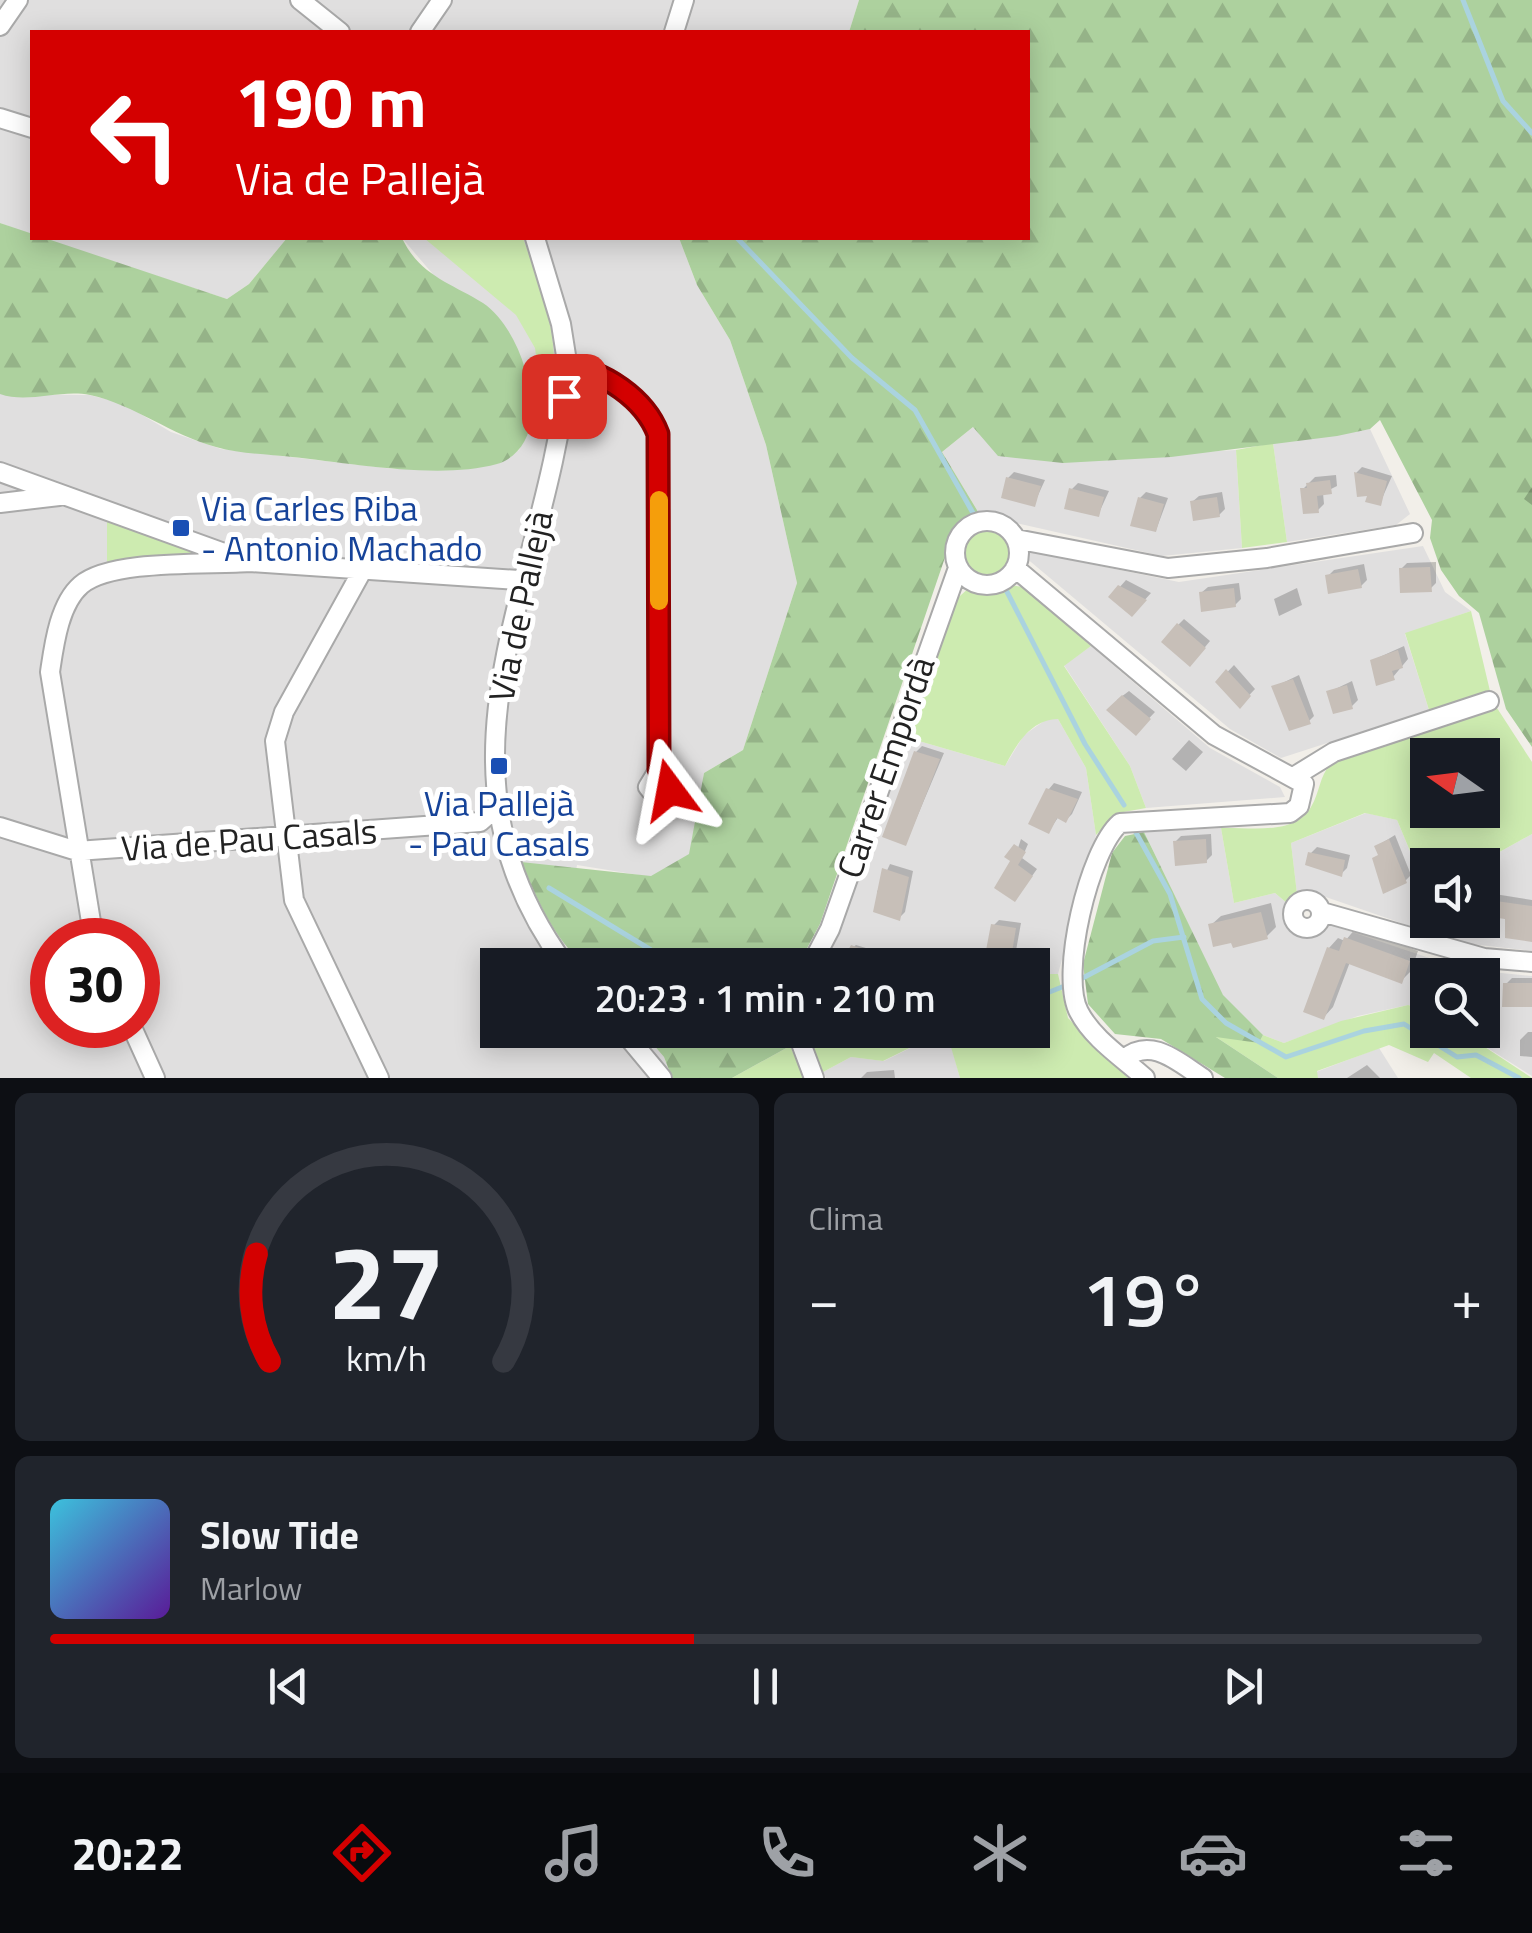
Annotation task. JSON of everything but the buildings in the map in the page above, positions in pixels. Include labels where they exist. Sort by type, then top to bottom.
[{"type":"street","points":[[0,26],[18,0]]},
{"type":"street","points":[[300,0],[338,30]]},
{"type":"street","points":[[421,30],[442,0]]},
{"type":"street","points":[[675,30],[684,0]]},
{"type":"street","points":[[0,118],[30,127]]},
{"type":"street","name":"Via de Pallejà","points":[[537,240],[562,324],[568,368],[530,554],[520,580],[492,766],[496,808],[522,891],[555,948]]},
{"type":"street","points":[[568,368],[600,374],[644,409],[658,434],[659,769]]},
{"type":"street","points":[[0,472],[249,562]]},
{"type":"street","points":[[0,503],[66,496]]},
{"type":"street","points":[[1016,568],[990,585],[976,584],[958,568],[956,542],[972,524],[996,522],[1016,540],[1168,568],[1267,558],[1413,533]]},
{"type":"street","points":[[1016,540],[1016,568],[1214,735],[1304,784],[1299,806],[1290,813],[1120,823],[1102,844],[1070,977],[1079,1013],[1145,1078]]},
{"type":"street","points":[[90,918],[50,672],[57,629],[80,585],[114,570],[249,562],[520,580]]},
{"type":"street","name":"Carrer Empordà","points":[[820,948],[830,929],[946,588],[958,568]]},
{"type":"street","points":[[362,571],[284,712],[275,741],[294,900],[379,1078]]},
{"type":"street","points":[[1295,776],[1334,752],[1489,700]]},
{"type":"street","name":"Via de Pau Casals","points":[[0,827],[77,851],[286,839],[480,822],[496,808]]},
{"type":"street","points":[[1322,912],[1484,958],[1532,962]]},
{"type":"street","points":[[141,1048],[155,1078]]},
{"type":"street","points":[[637,1048],[662,1078]]},
{"type":"street","points":[[803,1048],[814,1078]]},
{"type":"street","points":[[1124,1058],[1134,1051],[1154,1048],[1203,1078]]},
{"type":"shaded area","points":[[0,0],[859,0],[850,30],[30,30],[30,234],[0,223]]},
{"type":"shaded area","points":[[46,240],[285,240],[249,284],[227,299]]},
{"type":"shaded area","points":[[404,240],[680,240],[697,285],[730,340],[766,445],[797,583],[743,750],[704,773],[690,854],[651,877],[577,865],[566,948],[480,948],[480,1048],[656,1048],[672,1078],[0,1078],[0,394],[89,395],[122,403],[171,432],[221,449],[394,469],[497,464],[519,450],[531,419],[525,376],[511,336],[488,308],[437,279]]},
{"type":"shaded area","points":[[973,427],[1133,456],[1236,450],[1242,548],[1162,556],[980,515],[942,452]]},
{"type":"shaded area","points":[[1370,429],[1410,514],[1396,525],[1287,542],[1273,443]]},
{"type":"shaded area","points":[[1423,546],[1445,592],[1471,611],[1405,634],[1429,710],[1281,758],[1230,729],[1025,557],[1031,552],[1179,582]]},
{"type":"shaded area","points":[[1091,646],[1210,748],[1280,787],[1285,797],[1146,808],[1130,766],[1064,665]]},
{"type":"shaded area","points":[[1047,719],[1058,719],[1086,768],[1096,835],[1058,974],[1050,974],[1050,948],[832,948],[905,737],[1005,766],[1024,735]]},
{"type":"shaded area","points":[[1366,813],[1397,820],[1410,851],[1410,926],[1317,894],[1297,894],[1291,843]]},
{"type":"shaded area","points":[[1221,828],[1234,903],[1275,893],[1288,904],[1287,926],[1305,938],[1331,925],[1429,958],[1410,958],[1410,1006],[1358,1016],[1284,1043],[1263,1035],[1223,996],[1144,832]]},
{"type":"shaded area","points":[[1532,834],[1532,951],[1450,938],[1500,938],[1500,852]]},
{"type":"shaded area","points":[[1500,973],[1532,976],[1532,1076],[1488,1048],[1500,1048]]},
{"type":"shaded area","points":[[910,1048],[952,1048],[960,1078],[826,1078],[823,1072],[851,1057],[884,1061]]},
{"type":"shaded area","points":[[1379,1048],[1398,1078],[1318,1078],[1316,1072]]},
{"type":"green space","points":[[859,0],[1532,0],[1532,747],[1506,709],[1479,613],[1459,596],[1441,570],[1430,538],[1432,520],[1380,420],[1370,429],[1337,436],[1171,457],[1063,463],[998,456],[973,427],[942,452],[980,515],[965,520],[952,537],[820,924],[807,948],[568,948],[547,917],[521,862],[651,876],[689,854],[704,773],[743,750],[797,583],[766,445],[730,340],[697,285],[680,240],[1030,240],[1030,30],[850,30]]},
{"type":"green space","points":[[0,223],[30,233],[30,240],[51,240],[227,299],[249,284],[285,240],[403,240],[427,270],[483,303],[504,325],[526,371],[531,418],[521,447],[497,464],[474,469],[395,469],[225,449],[90,395],[22,398],[0,394]]},
{"type":"green space","points":[[426,240],[524,240],[552,334],[554,379],[546,435],[535,348],[516,315]]},
{"type":"green space","points":[[1273,443],[1287,542],[1242,548],[1236,450]]},
{"type":"green space","points":[[107,515],[208,556],[107,565]]},
{"type":"green space","points":[[987,527],[1005,535],[1013,553],[1005,571],[987,579],[969,571],[961,553],[969,535]]},
{"type":"green space","points":[[1010,585],[1023,587],[1091,646],[1064,666],[1130,766],[1146,808],[1118,813],[1096,835],[1086,768],[1058,719],[1032,729],[1005,766],[905,737],[953,602],[969,588],[990,590]]},
{"type":"green space","points":[[1471,611],[1490,691],[1429,710],[1405,633]]},
{"type":"green space","points":[[1497,708],[1532,762],[1532,834],[1500,852],[1500,848],[1410,851],[1397,820],[1365,813],[1291,843],[1297,894],[1288,904],[1275,893],[1234,903],[1221,828],[1270,828],[1294,822],[1311,807],[1331,763]]},
{"type":"green space","points":[[1144,832],[1223,995],[1263,1035],[1259,1043],[1216,1037],[1278,1078],[1225,1078],[1161,1039],[1115,1034],[1088,1004],[1083,964],[1112,853],[1125,836]]},
{"type":"green space","points":[[1050,974],[1058,974],[1068,1018],[1128,1078],[960,1078],[951,1048],[1050,1048]]},
{"type":"green space","points":[[1410,1006],[1410,1048],[1486,1048],[1532,1078],[1471,1078],[1434,1053],[1428,1062],[1389,1045],[1317,1071],[1318,1078],[1278,1078],[1213,1035],[1259,1043],[1263,1035],[1284,1043],[1341,1021]]},
{"type":"green space","points":[[656,1048],[786,1048],[732,1078],[672,1078]]},
{"type":"green space","points":[[791,1048],[804,1078],[732,1078]]},
{"type":"green space","points":[[814,1048],[909,1048],[883,1061],[851,1057],[823,1072]]},
{"type":"waterway","points":[[1463,0],[1503,101],[1532,133]]},
{"type":"waterway","points":[[739,240],[852,358],[915,410],[973,513]]},
{"type":"waterway","points":[[1003,584],[1085,744],[1124,805]]},
{"type":"waterway","points":[[1134,829],[1170,894],[1202,999],[1226,1023],[1286,1057],[1364,1031],[1404,1024],[1457,1057],[1476,1055],[1519,1078]]},
{"type":"waterway","points":[[549,888],[648,948]]},
{"type":"waterway","points":[[1077,981],[1153,941],[1184,937]]},
{"type":"waterway","points":[[1050,992],[1067,985]]},
{"type":"slow traffic","points":[[659,500],[659,601]]},
{"type":"place","name":"Via Carles Riba - Antonio Machado","points":[[181,528]]},
{"type":"place","name":"Via Pallejà - Pau Casals","points":[[499,766]]},
{"type":"route","points":[[564,396],[568,368],[590,369],[637,402],[650,416],[658,434],[659,769],[670,790]]}]
